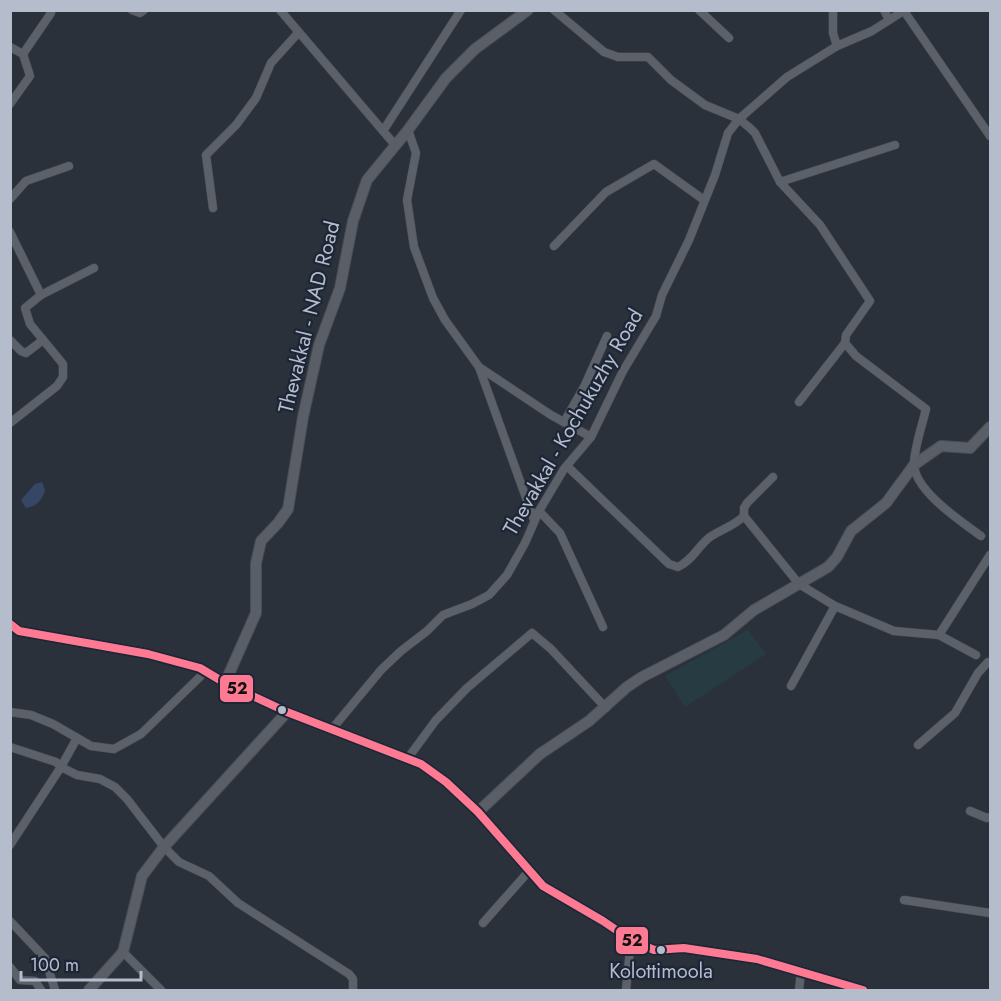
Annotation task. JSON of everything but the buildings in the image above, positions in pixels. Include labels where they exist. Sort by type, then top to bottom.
[{"type":"main road","name":"Thevakkal - NAD Road","points":[[225,683],[256,613],[256,563],[261,541],[288,509],[303,417],[319,345],[340,288],[353,221],[367,180],[446,78],[475,49],[528,10]]},
{"type":"main road","points":[[478,812],[540,754],[562,741],[606,708],[627,687],[724,635],[754,610],[828,567],[837,557],[851,531],[886,503],[914,465],[941,446],[970,448],[990,427]]},
{"type":"main road","points":[[10,624],[19,631],[148,654],[206,671],[225,683],[287,712],[422,764],[446,782],[478,812],[543,886],[631,940],[654,950],[684,948],[757,959],[863,990]]},
{"type":"main road","points":[[89,990],[123,952],[142,876],[164,846],[287,712]]},
{"type":"street","points":[[23,54],[51,10]]},
{"type":"street","points":[[132,10],[140,13],[144,10]]},
{"type":"street","points":[[280,10],[395,145]]},
{"type":"street","points":[[383,131],[461,10]]},
{"type":"street","points":[[554,10],[604,51],[618,57],[648,57],[671,80],[705,105],[739,119],[755,133],[780,182],[820,225],[870,301],[846,335],[845,343],[799,402]]},
{"type":"street","points":[[699,10],[729,38]]},
{"type":"street","points":[[832,10],[833,33],[837,46]]},
{"type":"street","points":[[884,10],[889,20]]},
{"type":"street","points":[[904,11],[990,136]]},
{"type":"street","name":"Thevakkal - Kochukuzhy Road","points":[[332,729],[381,670],[401,651],[443,615],[489,595],[507,575],[539,511],[567,466],[591,437],[623,371],[656,316],[662,295],[689,240],[715,175],[728,133],[739,119],[786,77],[837,46],[904,11]]},
{"type":"street","points":[[213,208],[206,155],[236,125],[256,98],[271,63],[298,33]]},
{"type":"street","points":[[10,47],[23,54],[30,76],[10,104]]},
{"type":"street","points":[[408,130],[416,153],[407,200],[414,247],[433,298],[445,320],[479,367],[534,520]]},
{"type":"street","points":[[780,182],[895,145]]},
{"type":"street","points":[[554,246],[606,192],[654,164],[704,200]]},
{"type":"street","points":[[10,199],[26,181],[69,166]]},
{"type":"street","points":[[10,232],[41,296]]},
{"type":"street","points":[[10,423],[57,386],[63,376],[63,364],[30,324],[25,308],[41,296],[94,268]]},
{"type":"street","points":[[564,422],[607,336]]},
{"type":"street","points":[[10,340],[26,353],[43,340]]},
{"type":"street","points":[[845,343],[856,356],[926,408],[914,465],[920,482],[943,508],[981,536]]},
{"type":"street","points":[[479,367],[551,415],[591,437]]},
{"type":"street","points":[[567,466],[669,564],[678,567],[696,554],[707,539],[724,528],[736,524],[744,516]]},
{"type":"street","points":[[773,477],[747,503],[744,516],[799,584],[835,606],[894,631],[939,635],[976,655]]},
{"type":"street","points":[[539,511],[560,533],[603,627]]},
{"type":"street","points":[[939,635],[990,555]]},
{"type":"street","points":[[791,686],[835,606]]},
{"type":"street","points":[[408,758],[436,720],[467,688],[532,633],[606,708]]},
{"type":"street","points":[[918,745],[955,713],[978,673],[988,662],[990,663]]},
{"type":"street","points":[[10,711],[32,715],[53,724],[92,747],[114,749],[141,734],[206,671]]},
{"type":"street","points":[[10,845],[61,767],[77,738]]},
{"type":"street","points":[[10,747],[56,762],[77,776],[100,780],[115,787],[179,862],[209,876],[238,903],[349,974],[353,979],[353,990]]},
{"type":"street","points":[[970,811],[987,818],[990,817]]},
{"type":"street","points":[[483,923],[529,871]]},
{"type":"street","points":[[904,900],[990,913]]},
{"type":"street","points":[[10,921],[45,958],[56,990]]},
{"type":"street","points":[[626,990],[631,940]]},
{"type":"street","points":[[123,952],[161,990]]},
{"type":"street","points":[[10,967],[20,980],[35,981],[40,990]]},
{"type":"street","points":[[798,990],[801,972]]},
{"type":"green space","points":[[748,630],[766,654],[685,707],[665,676]]},
{"type":"water","points":[[42,482],[45,491],[42,498],[36,504],[26,508],[21,500],[35,484]]},
{"type":"transit line","name":"52","points":[[10,624],[19,631],[148,654],[200,668],[225,683],[287,712],[421,764],[446,782],[478,812],[543,886],[631,940],[654,950],[684,948],[757,959],[863,990]]},
{"type":"place","name":"Kolottimoola","points":[[661,950]]}]
